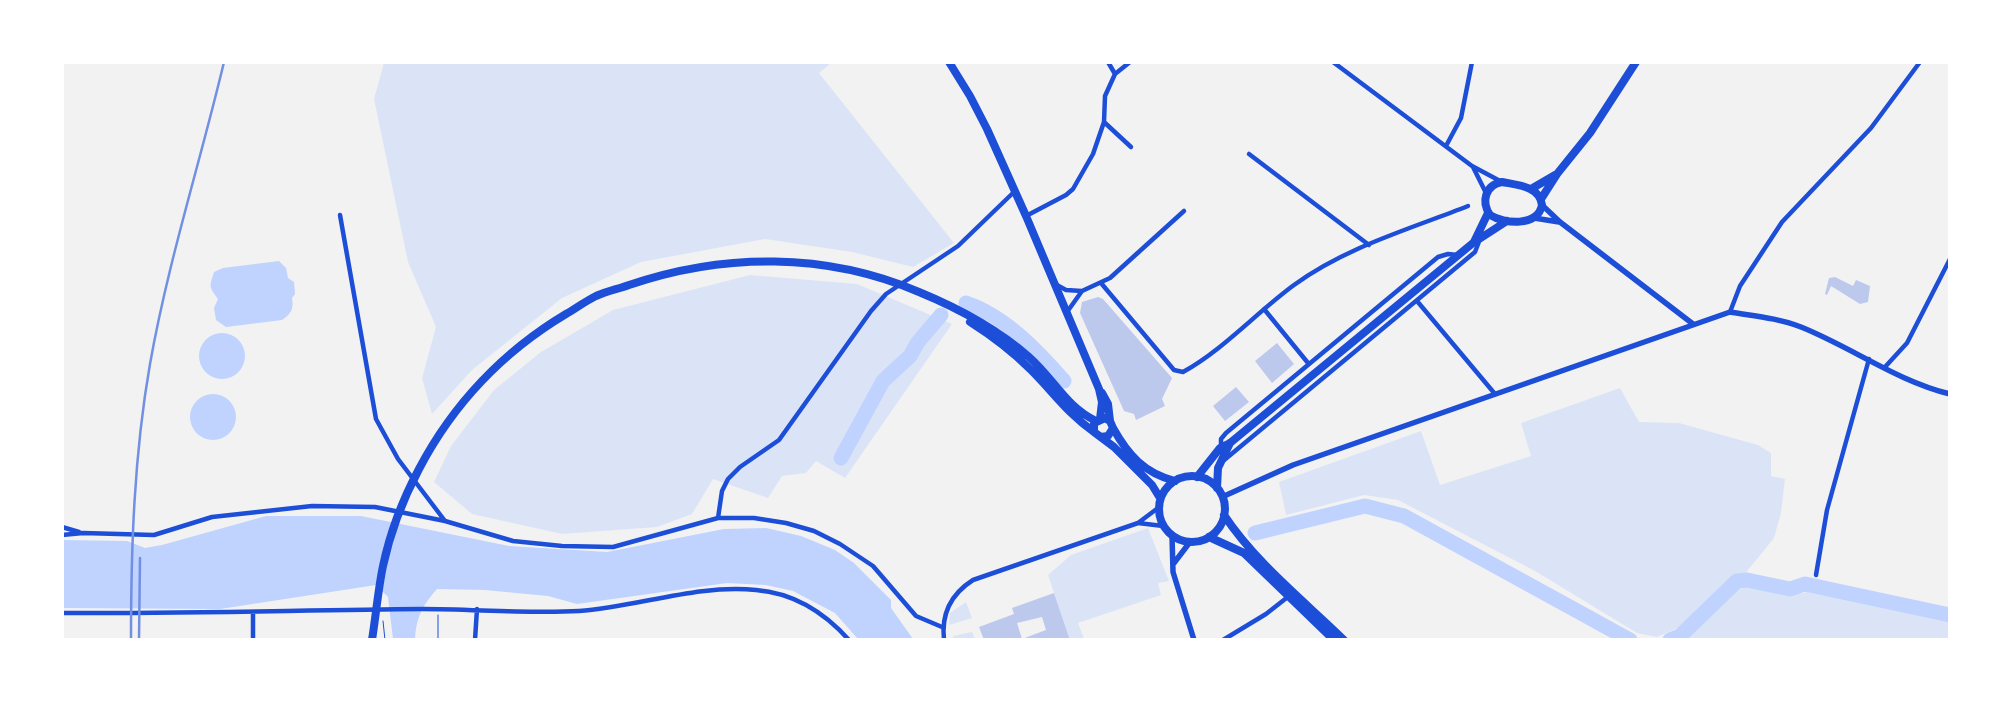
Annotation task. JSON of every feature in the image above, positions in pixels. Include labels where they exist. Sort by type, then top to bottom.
[{"type":"main road","points":[[949,62],[980,115],[1015,191],[1099,389],[1108,404],[1112,425],[1121,443],[1140,464],[1160,477],[1175,481]]},
{"type":"main road","points":[[1488,213],[1499,220],[1507,221],[1534,218],[1539,213],[1541,202],[1557,174],[1590,134],[1636,62]]},
{"type":"main road","points":[[1531,189],[1557,174]]},
{"type":"main road","points":[[1477,241],[1488,213],[1485,201],[1486,193],[1491,186],[1502,182],[1531,189],[1541,202]]},
{"type":"main road","points":[[1197,477],[1220,448],[1230,443],[1459,255],[1507,221]]},
{"type":"main road","points":[[374,640],[383,567],[399,514],[419,468],[452,413],[499,365],[536,332],[596,296],[646,279],[687,268],[746,260],[842,268],[884,279],[919,292],[986,326],[1014,344],[1044,371],[1074,408],[1098,420],[1105,418],[1112,425]]},
{"type":"main road","points":[[919,292],[1004,346],[1035,374],[1069,413],[1101,437],[1152,485],[1160,498]]},
{"type":"main road","points":[[1094,432],[1093,426],[1098,420],[1102,402],[1099,389]]},
{"type":"main road","points":[[1101,437],[1108,436],[1112,425]]},
{"type":"main road","points":[[1217,488],[1219,463],[1230,443]]},
{"type":"main road","points":[[1185,477],[1197,477],[1210,482],[1217,488],[1222,497],[1224,515],[1221,525],[1209,537],[1190,542],[1172,536],[1163,526],[1158,508],[1160,498],[1169,484],[1175,481],[1185,477]]},
{"type":"main road","points":[[1224,515],[1234,530],[1258,556],[1344,640]]},
{"type":"main road","points":[[1209,537],[1244,553],[1334,640]]},
{"type":"street","points":[[1108,62],[1116,74]]},
{"type":"street","points":[[1026,216],[1066,195],[1073,189],[1093,154],[1104,122],[1105,96],[1116,74],[1130,62]]},
{"type":"street","points":[[1333,62],[1472,166],[1502,182]]},
{"type":"street","points":[[1446,146],[1461,118],[1472,62]]},
{"type":"street","points":[[1730,312],[1740,286],[1782,222],[1871,128],[1920,62]]},
{"type":"street","points":[[1104,122],[1131,147]]},
{"type":"street","points":[[1249,154],[1369,244]]},
{"type":"street","points":[[1472,166],[1486,193]]},
{"type":"street","points":[[718,518],[722,491],[728,479],[740,467],[779,440],[871,311],[886,294],[958,246],[1015,191]]},
{"type":"street","points":[[1541,202],[1560,222],[1693,324]]},
{"type":"street","points":[[1101,283],[1174,370],[1183,372],[1294,284],[1327,264],[1369,244],[1468,206]]},
{"type":"street","points":[[1055,284],[1066,290],[1082,291],[1101,283],[1118,271],[1184,211]]},
{"type":"street","points":[[340,215],[376,419],[398,459],[445,521]]},
{"type":"street","points":[[1534,218],[1560,222]]},
{"type":"street","points":[[1219,463],[1418,301],[1475,252],[1477,241]]},
{"type":"street","points":[[1220,448],[1221,439],[1226,432],[1438,257],[1448,254],[1459,255]]},
{"type":"street","points":[[1885,366],[1907,342],[1950,259]]},
{"type":"street","points":[[1067,312],[1082,291]]},
{"type":"street","points":[[1418,301],[1495,394]]},
{"type":"street","points":[[1264,309],[1308,363]]},
{"type":"street","points":[[1222,497],[1293,465],[1730,312],[1775,319],[1800,326],[1937,390],[1950,394]]},
{"type":"street","points":[[1816,575],[1827,510],[1869,359]]},
{"type":"street","points":[[62,535],[82,532],[154,535],[212,517],[312,506],[375,508],[445,521],[513,541],[562,546],[613,546],[718,518],[754,518],[814,530],[840,544],[873,566],[916,616],[942,627]]},
{"type":"street","points":[[944,640],[942,627],[946,610],[955,595],[973,580],[1138,523],[1158,508]]},
{"type":"street","points":[[1138,523],[1163,526]]},
{"type":"street","points":[[62,527],[82,532]]},
{"type":"street","points":[[1172,536],[1175,580],[1194,640]]},
{"type":"street","points":[[1174,563],[1190,542]]},
{"type":"street","points":[[62,613],[165,614],[421,609],[580,610],[707,591],[756,590],[795,598],[832,620],[849,640]]},
{"type":"street","points":[[1223,640],[1266,614],[1289,596]]},
{"type":"street","points":[[475,640],[477,609]]},
{"type":"street","points":[[253,612],[253,640]]},
{"type":"path","points":[[438,640],[439,609]]},
{"type":"path","points":[[385,610],[385,640]]},
{"type":"shaded area","points":[[384,63],[831,63],[819,73],[954,243],[913,267],[852,252],[765,239],[641,262],[562,298],[472,370],[432,414],[422,378],[436,327],[408,262],[374,99]]},
{"type":"shaded area","points":[[750,275],[857,284],[952,324],[845,478],[816,461],[806,473],[782,476],[768,498],[713,479],[692,514],[657,527],[562,534],[472,514],[434,482],[451,446],[494,390],[541,352],[613,310]]},
{"type":"shaded area","points":[[1620,388],[1639,422],[1679,423],[1758,445],[1771,453],[1771,476],[1785,479],[1781,513],[1774,538],[1744,575],[1723,585],[1684,625],[1657,637],[1637,633],[1535,571],[1398,500],[1364,495],[1286,515],[1279,482],[1421,431],[1440,485],[1531,456],[1521,423]]},
{"type":"shaded area","points":[[1148,528],[1169,581],[1158,583],[1161,595],[1078,623],[1084,639],[1070,640],[1048,575],[1071,555]]},
{"type":"shaded area","points":[[1809,582],[1949,610],[1949,639],[1683,639],[1744,585],[1789,594],[1805,593]]},
{"type":"shaded area","points":[[966,602],[972,618],[949,625],[950,613]]},
{"type":"shaded area","points":[[972,632],[975,639],[953,639],[953,636]]},
{"type":"water","points":[[279,261],[286,268],[288,278],[294,282],[295,294],[292,298],[293,305],[288,316],[282,320],[226,327],[216,320],[214,308],[218,299],[211,287],[214,272],[223,268]]},
{"type":"water","points":[[227,333],[239,339],[244,347],[244,365],[239,373],[231,378],[217,379],[205,373],[200,365],[199,351],[205,339],[213,334]]},
{"type":"water","points":[[218,394],[230,400],[235,408],[235,426],[230,434],[222,439],[208,440],[196,434],[191,426],[190,412],[196,400],[204,395]]},
{"type":"water","points":[[266,516],[361,516],[509,546],[607,552],[724,529],[766,528],[801,536],[835,550],[854,563],[891,600],[891,608],[913,639],[858,639],[835,613],[793,591],[766,585],[727,583],[577,604],[548,596],[485,590],[437,589],[421,612],[415,640],[393,639],[388,597],[376,585],[220,609],[63,608],[63,540],[127,541],[145,548]]},
{"type":"building","points":[[1835,277],[1853,286],[1856,280],[1870,286],[1868,302],[1860,304],[1831,286],[1827,295],[1825,294],[1829,278]]},
{"type":"building","points":[[1098,297],[1103,299],[1172,378],[1162,399],[1165,406],[1136,420],[1134,414],[1124,411],[1080,313],[1082,302]]},
{"type":"building","points":[[1277,343],[1294,364],[1272,383],[1255,361]]},
{"type":"building","points":[[1236,387],[1249,402],[1225,421],[1213,406]]},
{"type":"building","points":[[1054,593],[1070,640],[984,640],[979,627],[1014,614],[1012,608]],"holes":[[[1042,617],[1046,630],[1022,639],[1017,623]]]},
{"type":"waterway","points":[[966,303],[994,316],[1007,325],[1032,347],[1064,381]]},
{"type":"waterway","points":[[841,458],[883,381],[910,356],[918,342],[941,315]]},
{"type":"waterway","points":[[1255,533],[1365,506],[1404,516],[1630,640]]},
{"type":"waterway","points":[[1670,640],[1680,636],[1737,581],[1747,580],[1790,589],[1805,584],[1950,615]]},
{"type":"railway","points":[[131,640],[134,502],[140,433],[150,364],[175,250],[224,62]]},
{"type":"railway","points":[[139,640],[140,558]]}]
